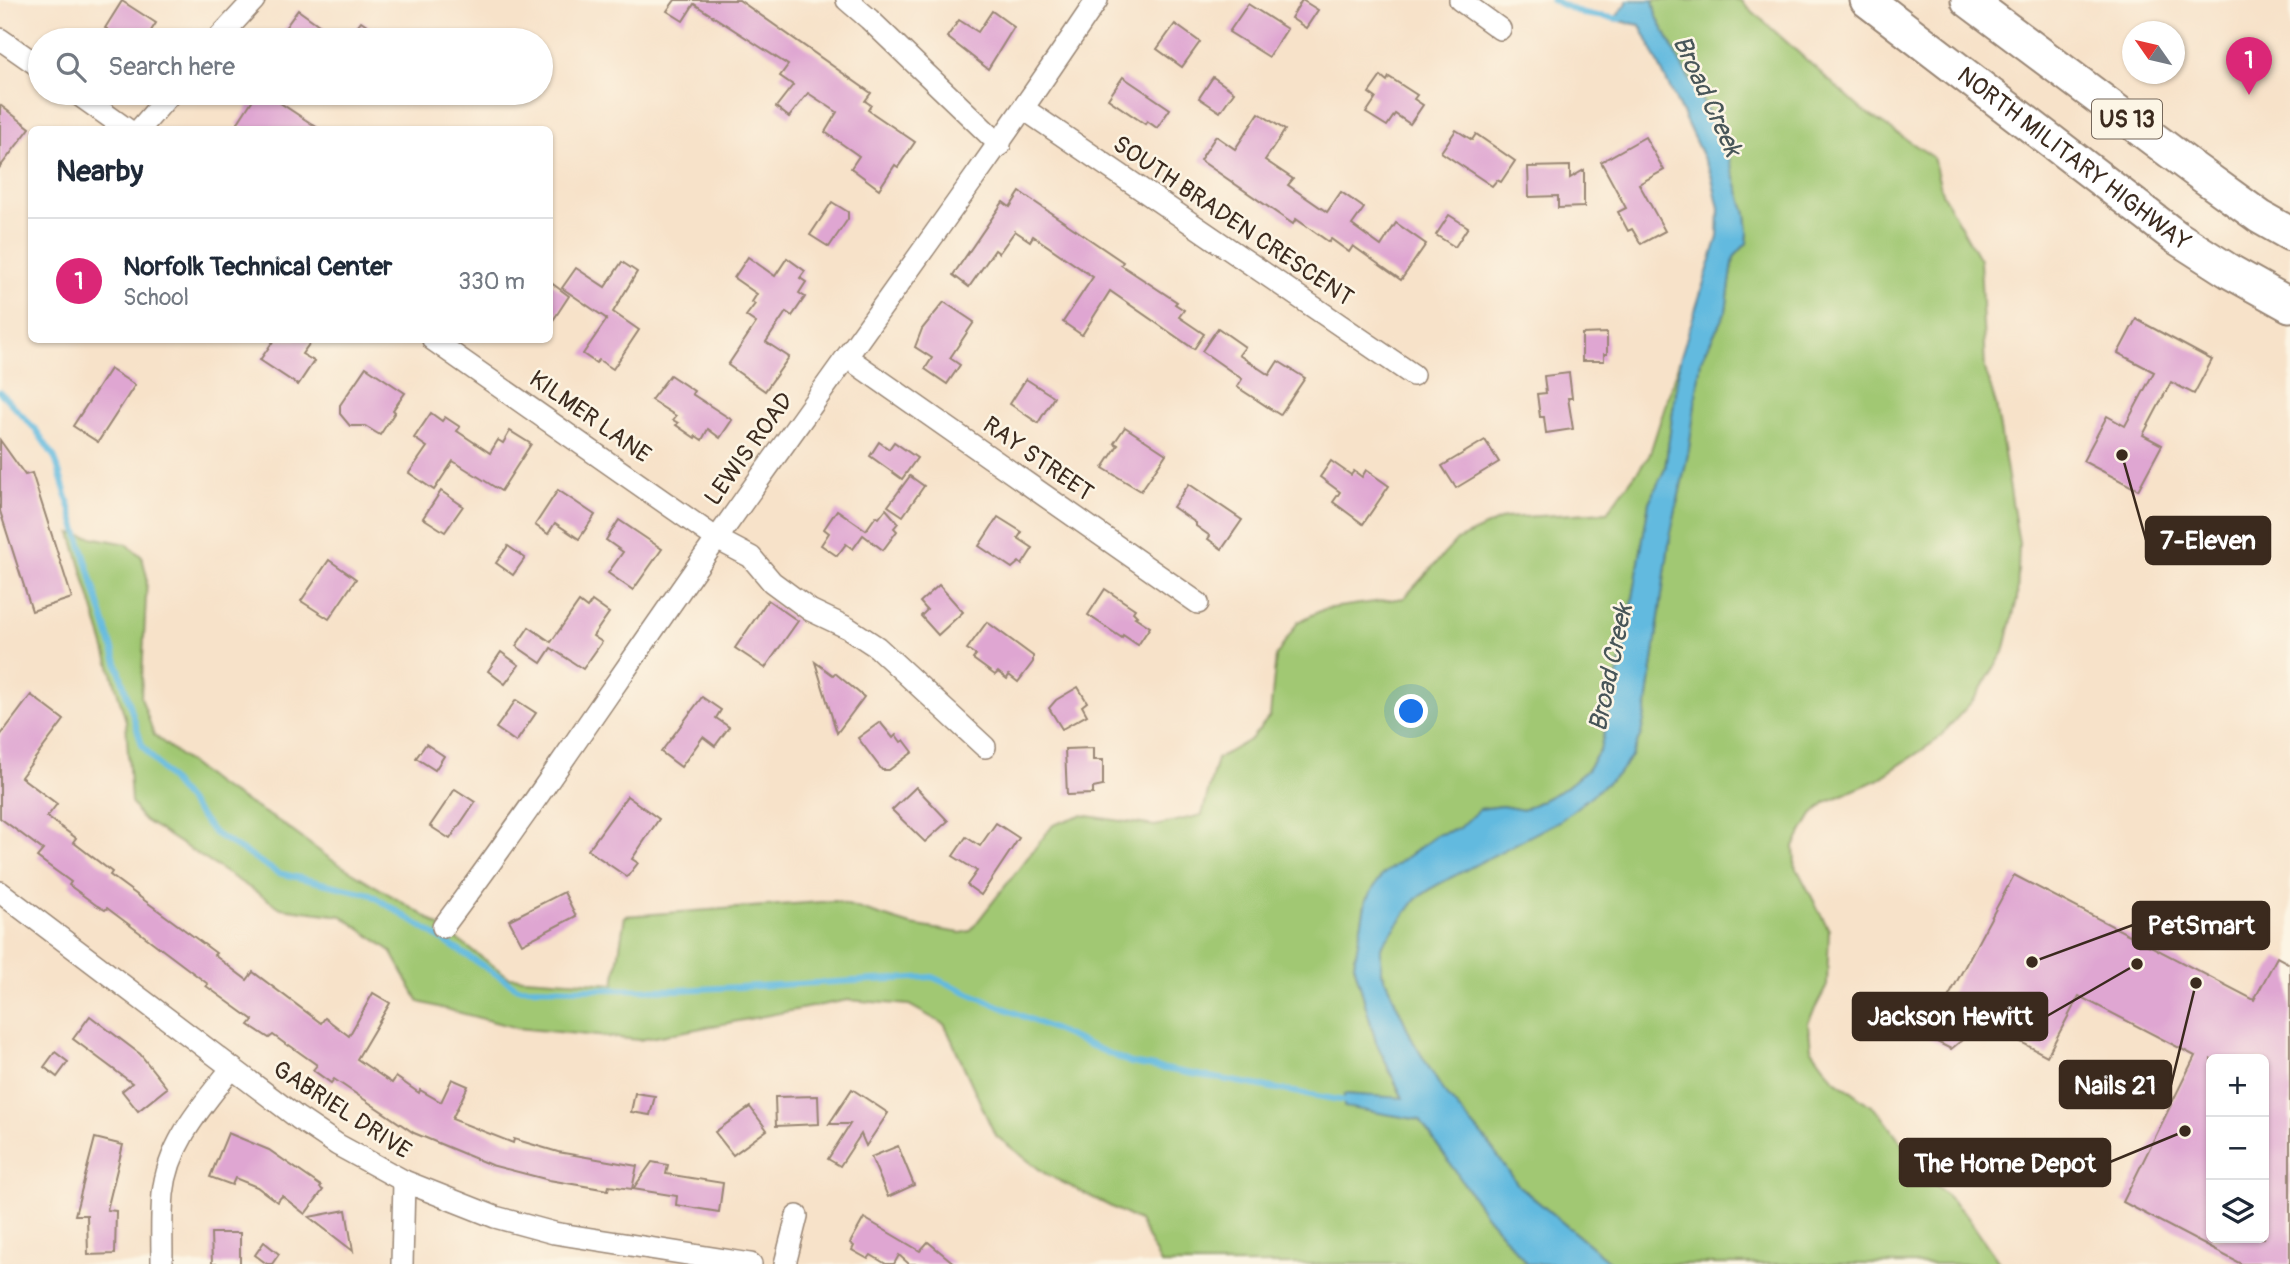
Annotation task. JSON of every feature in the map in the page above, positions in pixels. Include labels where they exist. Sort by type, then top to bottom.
[{"type":"main road","name":"NORTH MILITARY HIGHWAY","points":[[1867,0],[2176,237],[2290,305]]},
{"type":"main road","name":"US 13","points":[[1968,0],[2195,170],[2260,217],[2290,234]]},
{"type":"street","points":[[228,28],[254,0]]},
{"type":"street","points":[[847,0],[1000,145]]},
{"type":"street","name":"LEWIS ROAD","points":[[443,928],[517,829],[717,539],[1000,145],[1097,0]]},
{"type":"street","points":[[1460,0],[1500,29]]},
{"type":"street","points":[[0,39],[28,59]]},
{"type":"street","points":[[93,105],[122,126]]},
{"type":"street","points":[[142,126],[161,105]]},
{"type":"street","name":"SOUTH BRADEN CRESCENT","points":[[1024,109],[1413,375]]},
{"type":"street","name":"KILMER LANE","points":[[437,343],[717,539],[751,557],[772,582],[801,603],[877,647],[985,747]]},
{"type":"street","name":"RAY STREET","points":[[848,358],[1198,603]]},
{"type":"street","name":"GABRIEL DRIVE","points":[[0,892],[298,1118],[338,1145],[404,1181],[495,1217],[640,1255],[751,1264]]},
{"type":"street","points":[[162,1264],[163,1193],[168,1170],[178,1142],[190,1122],[232,1068]]},
{"type":"street","points":[[402,1264],[404,1181]]},
{"type":"street","points":[[785,1264],[797,1216]]},
{"type":"green space","points":[[1653,0],[1740,0],[1862,110],[1933,157],[1942,193],[1980,260],[1985,369],[1996,405],[2019,544],[2017,599],[2004,652],[1975,698],[1937,740],[1877,780],[1826,802],[1812,815],[1794,846],[1795,865],[1829,930],[1827,986],[1808,1022],[1811,1048],[1833,1078],[1879,1112],[1925,1174],[1966,1215],[2000,1264],[1612,1264],[1519,1186],[1485,1139],[1443,1091],[1413,1041],[1381,969],[1381,947],[1384,941],[1416,899],[1632,756],[1641,734],[1670,537],[1689,449],[1701,360],[1726,311],[1734,257],[1747,243],[1748,232],[1746,214],[1722,136],[1677,57],[1656,15]]},
{"type":"green space","points":[[1680,359],[1665,469],[1649,502],[1626,641],[1600,750],[1587,770],[1564,789],[1523,810],[1502,806],[1480,809],[1458,829],[1437,835],[1366,900],[1354,964],[1376,1042],[1403,1099],[1345,1094],[1344,1106],[1420,1120],[1487,1217],[1528,1264],[1161,1264],[1139,1221],[1044,1173],[995,1135],[945,1025],[909,1005],[848,1000],[639,1040],[517,1028],[419,1002],[391,951],[342,916],[281,908],[141,818],[131,802],[126,721],[71,533],[127,544],[142,557],[147,577],[141,697],[154,735],[216,784],[280,822],[329,858],[425,916],[509,977],[614,984],[625,916],[835,901],[911,925],[961,933],[970,931],[1053,825],[1081,815],[1155,826],[1202,815],[1217,759],[1251,739],[1270,716],[1276,656],[1298,622],[1324,609],[1404,598],[1457,540],[1504,518],[1607,512],[1649,456]]},
{"type":"water","points":[[1627,0],[1653,0],[1656,15],[1677,57],[1722,136],[1746,214],[1748,232],[1747,243],[1734,257],[1726,311],[1701,360],[1689,449],[1670,537],[1641,734],[1632,756],[1618,774],[1561,820],[1435,886],[1416,899],[1381,947],[1381,970],[1413,1041],[1443,1091],[1485,1139],[1519,1186],[1612,1264],[1528,1264],[1487,1217],[1420,1120],[1344,1107],[1344,1094],[1403,1098],[1376,1042],[1354,964],[1366,900],[1382,875],[1437,835],[1458,829],[1480,809],[1502,806],[1523,810],[1564,789],[1587,770],[1600,750],[1626,640],[1649,502],[1665,469],[1680,359],[1718,237],[1719,208],[1711,174],[1640,25],[1614,20]]},
{"type":"building","points":[[675,0],[739,0],[871,93],[865,101],[871,105],[868,110],[915,142],[879,189],[851,168],[859,156],[825,132],[837,112],[808,93],[789,117],[776,107],[793,85],[780,76],[788,65],[694,4],[683,21],[667,11]]},
{"type":"building","points":[[1302,0],[1318,10],[1306,28],[1291,18]]},
{"type":"building","points":[[122,1],[156,23],[153,28],[105,28]]},
{"type":"building","points":[[1248,4],[1287,29],[1269,57],[1229,32]]},
{"type":"building","points":[[298,10],[323,28],[285,28]]},
{"type":"building","points":[[992,11],[1014,27],[988,69],[947,37],[959,20],[978,32]]},
{"type":"building","points":[[361,21],[371,28],[356,28]]},
{"type":"building","points":[[1175,24],[1200,42],[1182,67],[1157,49]]},
{"type":"building","points":[[1381,76],[1387,81],[1389,77],[1417,95],[1414,99],[1423,105],[1410,124],[1395,114],[1387,126],[1366,113],[1376,98],[1369,93]]},
{"type":"building","points":[[1123,77],[1170,109],[1157,128],[1147,121],[1145,124],[1108,99]]},
{"type":"building","points":[[1213,77],[1234,92],[1220,112],[1199,98]]},
{"type":"building","points":[[0,105],[28,126],[28,131],[0,167]]},
{"type":"building","points":[[249,105],[283,105],[315,126],[240,126],[237,124]]},
{"type":"building","points":[[1259,113],[1285,130],[1265,160],[1293,179],[1288,185],[1327,212],[1341,192],[1364,208],[1352,225],[1381,246],[1396,223],[1426,244],[1401,280],[1353,246],[1349,252],[1296,219],[1293,224],[1200,160],[1216,136],[1235,149]]},
{"type":"building","points":[[1456,130],[1472,140],[1476,134],[1515,161],[1501,182],[1497,180],[1492,186],[1441,152]]},
{"type":"building","points":[[1645,137],[1664,170],[1639,184],[1665,231],[1641,244],[1632,229],[1628,231],[1618,212],[1626,208],[1601,162]]},
{"type":"building","points":[[1570,166],[1570,178],[1584,170],[1584,207],[1558,208],[1558,196],[1529,197],[1528,167]]},
{"type":"building","points":[[1020,192],[1177,302],[1175,304],[1184,310],[1179,317],[1204,334],[1194,349],[1110,291],[1082,335],[1063,322],[1093,277],[1033,236],[1030,241],[1015,231],[999,253],[995,250],[969,287],[953,275],[1003,202],[1010,207]]},
{"type":"building","points":[[832,202],[848,212],[848,219],[829,247],[810,235]]},
{"type":"building","points":[[1449,215],[1468,227],[1455,247],[1436,235]]},
{"type":"building","points":[[748,257],[775,276],[787,258],[805,271],[800,278],[806,282],[799,293],[805,297],[792,316],[786,312],[766,342],[789,357],[765,391],[728,365],[756,323],[746,316],[755,304],[752,302],[757,294],[734,278]]},
{"type":"building","points":[[622,262],[637,272],[613,312],[639,330],[613,369],[599,360],[596,363],[583,354],[607,319],[562,288],[576,268],[605,287]]},
{"type":"building","points":[[553,284],[569,296],[553,320]]},
{"type":"building","points":[[944,302],[974,322],[950,358],[960,365],[947,384],[925,369],[932,358],[915,347],[922,329]]},
{"type":"building","points":[[2136,319],[2212,360],[2194,394],[2171,382],[2143,435],[2162,445],[2138,490],[2083,461],[2107,416],[2125,426],[2154,372],[2118,353]]},
{"type":"building","points":[[1218,328],[1245,347],[1239,355],[1269,375],[1278,361],[1305,378],[1280,415],[1237,387],[1242,379],[1202,351]]},
{"type":"building","points":[[1607,333],[1607,354],[1604,354],[1604,361],[1582,361],[1582,334]]},
{"type":"building","points":[[272,343],[310,343],[302,354],[314,361],[298,385],[260,360]]},
{"type":"building","points":[[366,367],[405,393],[380,435],[365,426],[350,426],[340,414],[340,405]]},
{"type":"building","points":[[110,369],[135,385],[98,442],[73,426]]},
{"type":"building","points":[[1569,373],[1572,398],[1568,398],[1573,429],[1546,433],[1544,417],[1540,417],[1537,394],[1546,393],[1544,376]]},
{"type":"building","points":[[670,375],[694,391],[692,394],[732,420],[720,438],[708,429],[702,440],[696,436],[695,438],[676,425],[678,423],[673,420],[676,416],[651,400]]},
{"type":"building","points":[[1026,379],[1054,397],[1038,423],[1010,404]]},
{"type":"building","points":[[431,413],[442,421],[445,417],[460,427],[457,431],[490,453],[498,440],[503,443],[510,431],[531,444],[501,491],[453,461],[434,490],[409,473],[427,447],[414,438]]},
{"type":"building","points":[[1125,427],[1166,454],[1141,491],[1103,468],[1118,445],[1114,443]]},
{"type":"building","points":[[0,440],[25,475],[32,473],[72,598],[32,611],[0,511]]},
{"type":"building","points":[[1485,440],[1499,462],[1456,488],[1442,466]]},
{"type":"building","points":[[879,442],[889,449],[894,442],[917,458],[902,479],[870,456]]},
{"type":"building","points":[[1331,461],[1351,475],[1354,471],[1362,477],[1366,470],[1389,486],[1363,524],[1333,502],[1340,492],[1320,477]]},
{"type":"building","points":[[910,476],[924,486],[903,516],[888,506]]},
{"type":"building","points":[[1189,484],[1242,520],[1222,549],[1208,539],[1210,536],[1196,526],[1196,523],[1173,507]]},
{"type":"building","points":[[558,490],[595,515],[579,539],[555,523],[548,534],[535,525]]},
{"type":"building","points":[[441,491],[463,506],[445,532],[423,518]]},
{"type":"building","points":[[886,509],[898,523],[894,528],[897,531],[883,550],[863,535],[853,549],[846,544],[837,556],[821,545],[829,533],[824,529],[837,510],[866,530],[876,516],[879,518]]},
{"type":"building","points":[[998,517],[1022,532],[1018,538],[1033,548],[1022,565],[1019,562],[1012,568],[979,546]]},
{"type":"building","points":[[619,520],[662,549],[633,590],[608,573],[623,552],[606,540]]},
{"type":"building","points":[[508,546],[525,558],[513,575],[496,563]]},
{"type":"building","points":[[329,560],[356,579],[329,619],[301,601]]},
{"type":"building","points":[[939,585],[963,612],[938,635],[921,616],[927,610],[920,602]]},
{"type":"building","points":[[1105,589],[1135,609],[1135,617],[1150,627],[1138,645],[1123,635],[1122,638],[1088,615]]},
{"type":"building","points":[[768,600],[798,621],[765,668],[735,648]]},
{"type":"building","points":[[592,601],[609,613],[593,636],[602,642],[583,669],[551,648],[541,663],[516,646],[529,627],[551,642],[579,602],[587,608]]},
{"type":"building","points":[[987,622],[1033,656],[1033,662],[1018,682],[1009,675],[1007,679],[998,672],[995,675],[973,659],[976,655],[967,649]]},
{"type":"building","points":[[501,652],[519,665],[505,684],[488,671]]},
{"type":"building","points":[[815,662],[833,675],[835,673],[864,697],[837,733]]},
{"type":"building","points":[[1078,687],[1087,702],[1082,706],[1087,715],[1062,729],[1049,708],[1056,700]]},
{"type":"building","points":[[31,695],[64,720],[21,777],[57,804],[47,817],[76,838],[73,842],[112,872],[110,875],[216,953],[214,955],[247,980],[253,972],[321,1023],[325,1018],[349,1036],[373,993],[390,1003],[357,1059],[392,1083],[396,1077],[419,1093],[420,1090],[441,1102],[452,1079],[468,1086],[452,1119],[513,1143],[514,1139],[558,1152],[637,1166],[632,1189],[609,1186],[608,1190],[549,1180],[491,1165],[414,1133],[334,1079],[331,1083],[313,1070],[317,1065],[289,1045],[273,1035],[269,1038],[249,1025],[253,1020],[206,986],[208,984],[107,908],[105,910],[96,905],[69,885],[71,882],[37,857],[43,850],[0,818],[0,736]]},
{"type":"building","points":[[702,697],[721,710],[716,718],[729,727],[715,746],[703,737],[681,767],[661,752]]},
{"type":"building","points":[[516,700],[536,713],[516,742],[496,728]]},
{"type":"building","points":[[880,722],[893,738],[896,735],[901,742],[904,740],[913,752],[889,770],[882,770],[858,738]]},
{"type":"building","points":[[426,744],[444,756],[435,770],[416,758]]},
{"type":"building","points":[[1093,748],[1093,760],[1103,760],[1103,786],[1093,788],[1093,794],[1067,795],[1065,749]]},
{"type":"building","points":[[916,787],[948,821],[925,842],[892,810]]},
{"type":"building","points":[[455,789],[475,802],[450,839],[430,826]]},
{"type":"building","points":[[627,796],[659,819],[632,859],[638,863],[627,877],[588,850]]},
{"type":"building","points":[[996,823],[1019,838],[981,895],[967,885],[977,871],[953,856],[966,837],[980,846]]},
{"type":"building","points":[[2014,875],[2254,1000],[2277,957],[2290,964],[2290,1264],[2241,1264],[2123,1202],[2195,1056],[2079,996],[2047,1056],[1984,1022],[1951,1049],[1927,1037]]},
{"type":"building","points":[[564,892],[576,916],[522,944],[509,920]]},
{"type":"building","points":[[90,1016],[140,1054],[167,1088],[138,1111],[122,1091],[132,1083],[73,1039]]},
{"type":"building","points":[[55,1052],[68,1062],[57,1077],[44,1067]]},
{"type":"building","points":[[852,1089],[888,1113],[866,1146],[861,1134],[840,1166],[828,1159],[850,1124],[829,1124]]},
{"type":"building","points":[[635,1093],[655,1096],[650,1115],[631,1112]]},
{"type":"building","points":[[818,1096],[819,1124],[776,1126],[775,1097]]},
{"type":"building","points":[[750,1107],[767,1130],[733,1155],[715,1132]]},
{"type":"building","points":[[228,1133],[269,1150],[321,1186],[323,1190],[305,1214],[282,1196],[277,1202],[257,1187],[235,1178],[232,1185],[210,1177]]},
{"type":"building","points":[[95,1138],[123,1145],[107,1210],[116,1211],[115,1254],[88,1255],[87,1215],[75,1215]]},
{"type":"building","points":[[898,1146],[914,1185],[888,1197],[871,1157]]},
{"type":"building","points":[[652,1162],[668,1165],[666,1174],[723,1183],[719,1212],[676,1205],[677,1196],[633,1189]]},
{"type":"building","points":[[346,1210],[353,1251],[309,1217]]},
{"type":"building","points":[[864,1218],[920,1251],[928,1242],[955,1264],[909,1264],[899,1255],[894,1264],[886,1264],[871,1255],[868,1259],[852,1250],[854,1246],[850,1243]]},
{"type":"building","points":[[211,1233],[240,1233],[240,1264],[212,1264]]},
{"type":"building","points":[[264,1242],[279,1254],[272,1264],[267,1264],[255,1255]]},
{"type":"waterway","points":[[1552,0],[1583,14],[1620,19]]},
{"type":"waterway","points":[[0,392],[36,430],[55,458],[142,745],[214,833],[278,873],[370,894],[518,988],[679,990],[932,977],[1131,1063],[1351,1102]]},
{"type":"place","name":"Norfolk Technical Center","points":[[2249,95]]},
{"type":"place","name":"7-Eleven","points":[[2122,455]]},
{"type":"place","name":"PetSmart","points":[[2032,962]]},
{"type":"place","name":"Jackson Hewitt","points":[[2137,964]]},
{"type":"place","name":"Nails 21","points":[[2196,983]]},
{"type":"place","name":"The Home Depot","points":[[2185,1131]]},
{"type":"water label","name":"Broad Creek","points":[[1707,96]]},
{"type":"water label","name":"Broad Creek","points":[[1611,668]]}]
